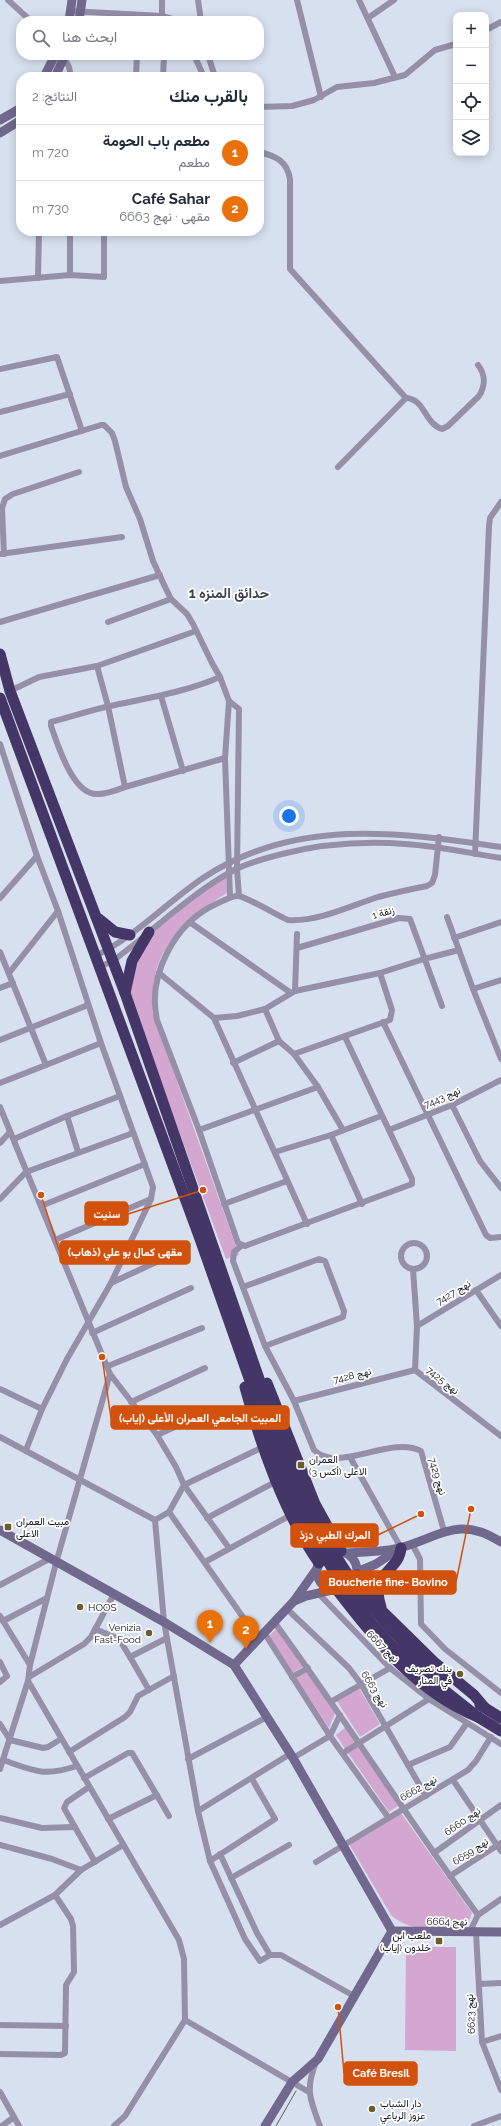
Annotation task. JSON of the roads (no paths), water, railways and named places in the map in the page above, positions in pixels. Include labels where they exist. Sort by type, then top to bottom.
[{"type":"highway","points":[[0,654],[10,691],[125,993],[246,1358],[308,1529],[342,1583],[384,1637],[414,1666],[444,1690],[481,1712]]},
{"type":"highway","points":[[0,698],[201,1244],[246,1358],[249,1404],[264,1447],[291,1515],[318,1565]]},
{"type":"highway","points":[[95,912],[109,929],[130,935]]},
{"type":"highway","points":[[125,993],[132,961],[150,932]]},
{"type":"highway","points":[[246,1358],[264,1376],[315,1504],[344,1552]]},
{"type":"highway","points":[[286,1469],[316,1525],[351,1580],[373,1611],[416,1656],[501,1731]]},
{"type":"highway","points":[[382,1611],[378,1596],[380,1582],[396,1561],[401,1548]]},
{"type":"highway","points":[[357,1573],[382,1611],[434,1662],[474,1695],[481,1712]]},
{"type":"highway","points":[[334,1590],[373,1637],[403,1667],[444,1700],[455,1707],[501,1718]]},
{"type":"street","points":[[10,0],[26,16]]},
{"type":"street","points":[[72,0],[77,16]]},
{"type":"street","points":[[72,16],[82,0]]},
{"type":"street","points":[[76,11],[162,16],[162,0]]},
{"type":"street","points":[[198,0],[200,16]]},
{"type":"street","points":[[297,0],[321,97]]},
{"type":"street","points":[[359,0],[395,77]]},
{"type":"street","points":[[368,18],[394,0]]},
{"type":"street","points":[[489,28],[501,22]]},
{"type":"street","points":[[264,107],[292,106],[321,97],[337,87],[374,83],[395,77],[410,72],[435,50],[453,45]]},
{"type":"street","points":[[48,72],[58,60]]},
{"type":"street","points":[[56,72],[60,60]]},
{"type":"street","points":[[64,60],[70,67],[70,72]]},
{"type":"street","points":[[136,72],[137,60]]},
{"type":"street","points":[[163,72],[164,60]]},
{"type":"street","points":[[196,60],[202,72]]},
{"type":"street","points":[[210,60],[213,72]]},
{"type":"street","points":[[0,120],[16,111]]},
{"type":"street","points":[[0,133],[16,123]]},
{"type":"street","points":[[264,154],[282,160],[288,168],[290,179],[290,269],[406,398],[418,402],[434,426],[442,429],[448,426],[473,403],[483,390],[483,372],[478,365]]},
{"type":"street","points":[[38,278],[39,236]]},
{"type":"street","points":[[70,236],[70,276]]},
{"type":"street","points":[[0,281],[70,276],[104,277],[104,236]]},
{"type":"street","points":[[0,369],[57,356],[82,431]]},
{"type":"street","points":[[0,412],[70,394]]},
{"type":"street","points":[[338,467],[406,398]]},
{"type":"street","points":[[0,456],[104,425],[112,433],[126,487],[140,519],[146,544],[171,599],[187,614],[220,677],[229,701],[225,758],[230,897]]},
{"type":"street","points":[[79,472],[13,494],[5,500],[2,508],[2,554],[122,537]]},
{"type":"street","points":[[475,854],[489,526],[490,518],[501,502]]},
{"type":"street","points":[[0,622],[160,575]]},
{"type":"street","points":[[108,622],[171,599]]},
{"type":"street","points":[[10,691],[33,679],[50,673],[97,666],[196,631]]},
{"type":"street","points":[[97,666],[108,706],[125,788]]},
{"type":"street","points":[[220,677],[206,683],[161,696],[108,706],[51,722],[51,726],[73,779],[91,793],[98,794],[125,788],[225,758]]},
{"type":"street","points":[[161,696],[183,771]]},
{"type":"street","points":[[229,701],[239,709],[237,859],[239,896]]},
{"type":"street","points":[[0,744],[37,856],[58,911],[101,1043],[133,1133],[146,1164],[153,1187],[151,1200],[111,1283],[87,1322],[42,1409],[26,1450]]},
{"type":"street","points":[[97,962],[108,950],[130,935],[203,878],[228,863],[270,847],[303,839],[337,834],[372,832],[439,838],[501,847]]},
{"type":"street","points":[[241,1246],[238,1243],[199,1130],[157,1020],[154,1002],[160,973],[171,947],[191,923],[207,908],[230,897],[239,896],[288,920],[318,917],[432,883],[435,875],[439,838]]},
{"type":"street","points":[[97,962],[113,961],[185,903],[228,874],[259,860],[295,851],[331,845],[376,843],[406,844],[501,858]]},
{"type":"street","points":[[0,898],[37,856]]},
{"type":"street","points":[[9,973],[58,911]]},
{"type":"street","name":"زنقة 1","points":[[297,948],[404,917],[410,919],[442,1006]]},
{"type":"street","points":[[447,917],[473,989],[501,1059]]},
{"type":"street","points":[[454,938],[501,922]]},
{"type":"street","points":[[191,923],[293,992]]},
{"type":"street","points":[[293,992],[297,934]]},
{"type":"street","points":[[214,1018],[238,1016],[265,1009],[293,992],[380,973],[459,950]]},
{"type":"street","points":[[0,952],[46,1065]]},
{"type":"street","points":[[160,973],[214,1018],[254,1110],[275,1152],[307,1224]]},
{"type":"street","points":[[294,1054],[390,1020],[392,1010],[380,973]]},
{"type":"street","points":[[473,989],[501,980]]},
{"type":"street","points":[[0,988],[13,983]]},
{"type":"street","points":[[0,1040],[31,1029],[88,1005]]},
{"type":"street","points":[[265,1009],[279,1041],[294,1054],[318,1087],[343,1130]]},
{"type":"street","points":[[383,1022],[486,1235],[490,1238],[501,1237]]},
{"type":"street","points":[[345,1037],[412,1179],[412,1184],[307,1224],[241,1246],[232,1256],[265,1346],[294,1401],[314,1450],[325,1457],[350,1457],[401,1548]]},
{"type":"street","points":[[233,1063],[279,1041]]},
{"type":"street","points":[[0,1083],[101,1043]]},
{"type":"street","name":"نهج 7443","points":[[389,1130],[452,1105],[501,1080]]},
{"type":"street","points":[[199,1130],[318,1087]]},
{"type":"street","points":[[14,1139],[67,1116],[120,1096]]},
{"type":"street","points":[[452,1105],[480,1161],[501,1188]]},
{"type":"street","points":[[0,1107],[87,1322],[108,1366],[110,1374],[157,1435],[176,1467],[184,1485],[229,1548]]},
{"type":"street","points":[[67,1116],[78,1152]]},
{"type":"street","points":[[275,1152],[331,1135],[381,1116]]},
{"type":"street","points":[[0,1144],[10,1132]]},
{"type":"street","points":[[0,1199],[26,1172],[133,1133]]},
{"type":"street","points":[[331,1135],[362,1204]]},
{"type":"street","points":[[41,1206],[146,1164]]},
{"type":"street","points":[[224,1204],[287,1181]]},
{"type":"street","points":[[55,1240],[151,1200]]},
{"type":"street","points":[[415,1243],[424,1248],[427,1257],[423,1266],[413,1269],[404,1264],[401,1255],[406,1246],[415,1243]]},
{"type":"street","points":[[111,1283],[178,1252]]},
{"type":"street","points":[[243,1287],[320,1259],[325,1260],[344,1311],[343,1316],[265,1346]]},
{"type":"street","name":"نهج 7425","points":[[413,1269],[417,1326],[415,1370],[501,1436]]},
{"type":"street","name":"نهج 7427","points":[[417,1326],[501,1275]]},
{"type":"street","points":[[92,1333],[191,1288]]},
{"type":"street","points":[[476,1290],[501,1326]]},
{"type":"street","points":[[108,1366],[202,1328]]},
{"type":"street","points":[[131,1402],[205,1368]]},
{"type":"street","name":"نهج 7428","points":[[294,1401],[415,1370]]},
{"type":"street","points":[[0,1769],[29,1679],[30,1665],[47,1598],[52,1561],[79,1479],[110,1374]]},
{"type":"street","points":[[0,1389],[42,1409]]},
{"type":"street","points":[[157,1435],[216,1409]]},
{"type":"street","points":[[0,1437],[155,1520]]},
{"type":"street","points":[[155,1520],[169,1512],[184,1485],[264,1447]]},
{"type":"street","name":"نهج 7429","points":[[350,1457],[402,1447],[412,1447],[421,1451],[444,1531]]},
{"type":"street","points":[[207,1518],[277,1481]]},
{"type":"street","points":[[169,1512],[292,1677],[330,1736],[388,1817]]},
{"type":"street","points":[[205,1562],[291,1515]]},
{"type":"street","points":[[155,1520],[164,1622],[198,1811],[210,1861],[245,1939],[260,1961],[270,1955],[281,1955],[354,1996]]},
{"type":"street","points":[[234,1664],[262,1637],[294,1601],[318,1565],[330,1552],[401,1548],[444,1531],[461,1528],[475,1530],[490,1535],[501,1542]]},
{"type":"street","points":[[0,1530],[52,1561],[164,1622],[234,1664],[292,1756],[344,1844],[392,1931],[318,2059],[311,2074],[308,2092],[320,2126]]},
{"type":"street","points":[[412,1544],[420,1559],[421,1624],[445,1649],[501,1693]]},
{"type":"street","points":[[294,1601],[318,1593],[350,1586],[357,1573],[385,1560],[401,1548]]},
{"type":"street","points":[[344,1552],[353,1558],[357,1573]]},
{"type":"street","points":[[0,1585],[52,1561]]},
{"type":"street","points":[[318,1565],[320,1581],[334,1590]]},
{"type":"street","name":"نهج 6667","points":[[318,1593],[390,1668],[429,1699],[501,1744]]},
{"type":"street","points":[[29,1679],[77,1650],[91,1637],[114,1594]]},
{"type":"street","points":[[30,1665],[2,1618],[47,1598]]},
{"type":"street","name":"نهج 6663","points":[[287,1609],[349,1668],[361,1684],[426,1796]]},
{"type":"street","points":[[275,1623],[332,1701],[403,1809],[478,1915]]},
{"type":"street","points":[[96,1629],[119,1639],[149,1690]]},
{"type":"street","points":[[130,1657],[167,1638]]},
{"type":"street","points":[[0,1662],[7,1676],[0,1682]]},
{"type":"street","points":[[292,1677],[308,1668]]},
{"type":"street","points":[[332,1701],[390,1668]]},
{"type":"street","points":[[69,1752],[125,1717],[130,1712],[138,1696],[174,1676]]},
{"type":"street","points":[[29,1679],[61,1739],[179,1940],[184,1959],[185,2020],[125,2116],[114,2126]]},
{"type":"street","points":[[343,1753],[385,1725],[429,1699]]},
{"type":"street","points":[[198,1811],[292,1756],[330,1736],[340,1715]]},
{"type":"street","points":[[188,1758],[267,1717]]},
{"type":"street","points":[[408,1765],[450,1747],[467,1723]]},
{"type":"street","points":[[0,1724],[10,1740],[48,1748],[61,1739]]},
{"type":"street","name":"نهج 6662","points":[[316,1862],[388,1817],[453,1780],[472,1766],[490,1737]]},
{"type":"street","points":[[84,1778],[128,1753],[132,1753],[169,1816]]},
{"type":"street","points":[[3,1760],[30,1769],[52,1773],[77,1766]]},
{"type":"street","points":[[210,1861],[275,1819],[252,1779]]},
{"type":"street","points":[[453,1780],[500,1846]]},
{"type":"street","points":[[89,1787],[64,1804],[64,1810],[95,1862]]},
{"type":"street","points":[[108,1819],[157,1794]]},
{"type":"street","name":"نهج 6660","points":[[434,1852],[482,1820],[501,1805]]},
{"type":"street","points":[[0,1818],[42,1828],[75,1827]]},
{"type":"street","points":[[0,1845],[52,1859],[81,1870]]},
{"type":"street","points":[[0,1925],[55,1895],[81,1870],[123,1845]]},
{"type":"street","points":[[222,1889],[289,1845]]},
{"type":"street","name":"نهج 6659","points":[[450,1876],[500,1846]]},
{"type":"street","points":[[220,1854],[257,1933],[270,1955]]},
{"type":"street","points":[[0,2054],[61,2055],[65,2053],[66,1985],[74,1972],[73,1926],[71,1919],[55,1895]]},
{"type":"street","points":[[472,1933],[478,1915],[501,1899]]},
{"type":"street","name":"نهج 6664","points":[[392,1931],[472,1933],[501,1932]]},
{"type":"street","name":"نهج 6623","points":[[472,1933],[479,1984],[482,2042],[501,2090]]},
{"type":"street","points":[[479,1984],[501,1983]]},
{"type":"street","points":[[185,2020],[308,2092]]},
{"type":"street","points":[[0,2025],[66,2026]]},
{"type":"street","points":[[482,2042],[501,2036]]},
{"type":"street","points":[[265,2126],[292,2082],[318,2059]]},
{"type":"street","points":[[0,2092],[19,2126]]},
{"type":"street","points":[[474,2126],[501,2116]]},
{"type":"street","points":[[2,2126],[14,2118]]},
{"type":"tram line","points":[[276,2126],[296,2091]]},
{"type":"place","name":"سنيت","points":[[203,1190]]},
{"type":"place","name":"مقهى كمال بو علي (ذهاب)","points":[[41,1195]]},
{"type":"place","name":"المبيت الجامعي العمران الأعلى (إياب)","points":[[102,1357]]},
{"type":"place","name":"العمران الاعلى (أكس 3)","points":[[301,1465]]},
{"type":"place","name":"Boucherie fine- Bovino","points":[[471,1509]]},
{"type":"place","name":"المرك الطبي دزذ","points":[[421,1514]]},
{"type":"place","name":"مبيت العمران الاعلى","points":[[8,1527]]},
{"type":"place","name":"HOOS","points":[[80,1607]]},
{"type":"place","name":"Venizia Fast-Food","points":[[149,1633]]},
{"type":"place","name":"مطعم باب الحومة","points":[[210,1643]]},
{"type":"place","name":"Café Sahar","points":[[246,1649]]},
{"type":"place","name":"بنك تصريف في المنار","points":[[460,1674]]},
{"type":"place","name":"ملعب ابن خلدون (إياب)","points":[[439,1941]]},
{"type":"place","name":"Café Bresil","points":[[338,2007]]},
{"type":"place","name":"دار الشباب عزوز الرباعي","points":[[372,2109]]},
{"type":"district","name":"حدائق المنزه 1","points":[[229,593]]}]
